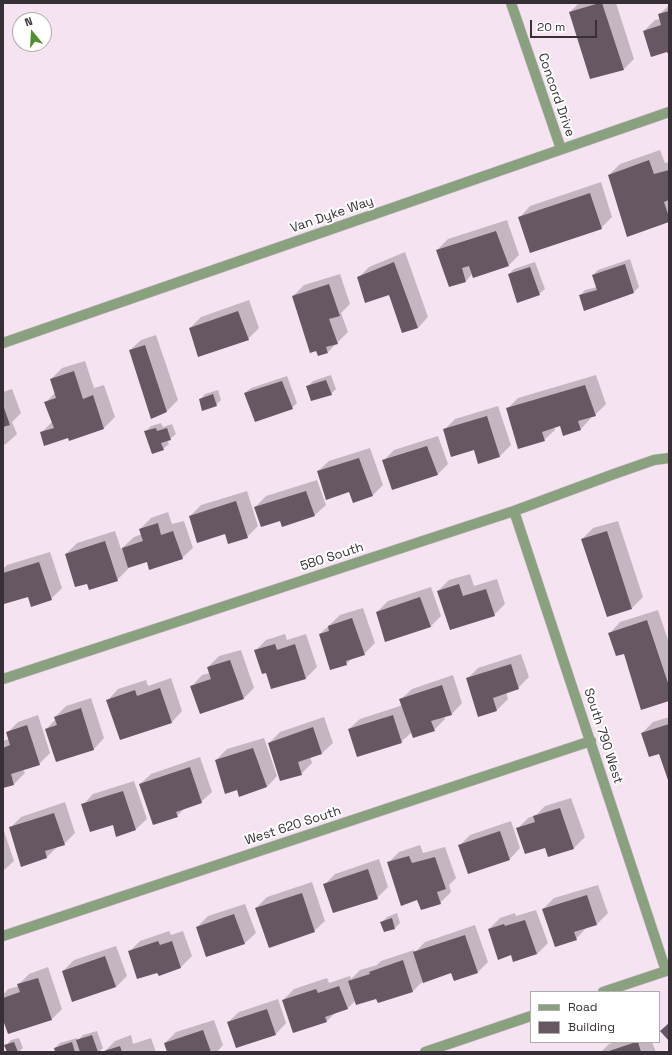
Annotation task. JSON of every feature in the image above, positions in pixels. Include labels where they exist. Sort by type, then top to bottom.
[{"type":"street","name":"Concord Drive","points":[[511,3],[561,149]]},
{"type":"street","name":"Van Dyke Way","points":[[3,342],[669,112]]},
{"type":"street","name":"580 South","points":[[3,679],[514,511],[654,460],[669,458]]},
{"type":"street","name":"South 790 West","points":[[514,511],[666,971],[606,991]]},
{"type":"street","name":"West 620 South","points":[[3,936],[591,741]]},
{"type":"street","points":[[425,1052],[530,1016]]},
{"type":"building","points":[[596,3],[602,3],[624,70],[590,79],[569,12]]},
{"type":"building","points":[[669,11],[669,56],[667,52],[651,57],[643,31],[661,25],[658,14]]},
{"type":"building","points":[[649,160],[654,174],[669,170],[669,200],[664,202],[669,217],[669,222],[627,237],[608,175]]},
{"type":"building","points":[[590,193],[602,229],[530,253],[518,217]]},
{"type":"building","points":[[496,231],[509,266],[473,278],[469,266],[462,268],[466,282],[449,287],[436,250]]},
{"type":"building","points":[[394,262],[418,328],[402,333],[389,295],[365,303],[357,277]]},
{"type":"building","points":[[625,264],[634,293],[584,311],[579,295],[597,290],[592,275]]},
{"type":"building","points":[[530,267],[540,295],[517,303],[508,274]]},
{"type":"building","points":[[329,284],[340,316],[329,319],[338,344],[326,347],[328,353],[318,356],[316,351],[310,353],[292,296]]},
{"type":"building","points":[[238,311],[249,340],[198,357],[189,328]]},
{"type":"building","points":[[145,345],[167,412],[151,419],[129,350]]},
{"type":"building","points":[[74,371],[83,399],[93,395],[104,429],[69,441],[68,438],[44,446],[40,432],[54,428],[44,402],[56,398],[50,379]]},
{"type":"building","points":[[326,380],[332,395],[311,401],[306,386]]},
{"type":"building","points":[[282,381],[293,409],[255,422],[244,393]]},
{"type":"building","points":[[585,385],[596,416],[578,421],[581,430],[563,436],[560,426],[542,432],[545,441],[518,449],[506,408]]},
{"type":"building","points":[[213,394],[217,406],[202,411],[199,399]]},
{"type":"building","points":[[3,405],[10,425],[3,427]]},
{"type":"building","points":[[487,416],[500,457],[478,464],[474,450],[451,457],[443,429]]},
{"type":"building","points":[[156,428],[157,431],[167,428],[171,440],[161,443],[164,450],[152,454],[144,431]]},
{"type":"building","points":[[427,446],[438,475],[392,490],[382,460]]},
{"type":"building","points":[[359,458],[373,496],[353,503],[349,492],[326,500],[317,471]]},
{"type":"building","points":[[306,491],[315,516],[282,527],[280,521],[261,527],[254,507]]},
{"type":"building","points":[[236,501],[248,538],[228,544],[225,534],[197,543],[189,516]]},
{"type":"building","points":[[158,523],[161,535],[173,531],[183,559],[149,570],[147,562],[128,568],[122,548],[143,541],[139,529]]},
{"type":"building","points":[[607,531],[632,609],[607,617],[581,539]]},
{"type":"building","points":[[105,541],[118,581],[89,590],[87,584],[75,587],[65,554]]},
{"type":"building","points":[[39,562],[52,600],[31,607],[28,597],[4,604],[3,573]]},
{"type":"building","points":[[459,584],[463,596],[486,589],[495,616],[450,630],[437,591]]},
{"type":"building","points":[[420,597],[431,627],[385,642],[376,612]]},
{"type":"building","points":[[352,618],[365,655],[346,661],[347,665],[330,670],[319,634],[329,631],[328,626]]},
{"type":"building","points":[[647,620],[669,686],[669,701],[641,710],[624,654],[616,656],[608,633]]},
{"type":"building","points":[[275,644],[277,650],[295,644],[306,679],[271,689],[266,673],[262,674],[254,650]]},
{"type":"building","points":[[230,660],[244,699],[200,714],[190,686],[211,679],[207,667]]},
{"type":"building","points":[[511,664],[519,689],[493,698],[497,711],[478,717],[466,678]]},
{"type":"building","points":[[442,685],[452,715],[431,721],[435,731],[413,738],[399,699]]},
{"type":"building","points":[[160,688],[172,723],[120,740],[106,700],[135,690],[137,696]]},
{"type":"building","points":[[81,708],[94,750],[56,762],[45,729],[57,725],[54,717]]},
{"type":"building","points":[[393,715],[402,743],[357,757],[348,729]]},
{"type":"building","points":[[669,724],[669,783],[659,754],[649,757],[641,733]]},
{"type":"building","points":[[27,725],[40,765],[11,774],[14,785],[3,788],[3,748],[10,745],[6,732]]},
{"type":"building","points":[[313,727],[322,754],[298,762],[302,775],[280,781],[268,743]]},
{"type":"building","points":[[253,748],[267,787],[239,797],[237,790],[225,794],[215,760]]},
{"type":"building","points":[[190,767],[202,803],[176,812],[178,817],[153,825],[139,784]]},
{"type":"building","points":[[123,791],[136,830],[116,837],[113,825],[90,832],[81,804]]},
{"type":"building","points":[[560,808],[574,849],[548,857],[545,848],[525,854],[516,828],[535,822],[533,816]]},
{"type":"building","points":[[54,813],[65,845],[45,851],[47,858],[21,867],[9,827]]},
{"type":"building","points":[[500,831],[510,860],[468,874],[458,845]]},
{"type":"building","points":[[409,856],[412,863],[435,857],[446,889],[437,892],[441,904],[421,910],[417,900],[401,906],[387,862]]},
{"type":"building","points":[[368,869],[378,899],[333,913],[323,884]]},
{"type":"building","points":[[302,893],[315,932],[269,948],[255,908]]},
{"type":"building","points":[[587,895],[597,925],[574,932],[577,940],[555,947],[542,909]]},
{"type":"building","points":[[234,914],[245,944],[206,957],[196,927]]},
{"type":"building","points":[[392,918],[395,929],[384,932],[380,922]]},
{"type":"building","points":[[525,920],[537,954],[513,962],[511,955],[498,960],[488,929]]},
{"type":"building","points":[[465,935],[478,973],[454,981],[451,973],[423,983],[413,952]]},
{"type":"building","points":[[158,941],[160,945],[172,941],[181,968],[159,976],[157,973],[137,979],[128,951]]},
{"type":"building","points":[[105,956],[116,987],[72,1002],[62,971]]},
{"type":"building","points":[[403,960],[413,992],[378,1003],[376,999],[356,1005],[348,981],[370,974],[369,972]]},
{"type":"building","points":[[38,978],[52,1020],[8,1034],[3,1020],[3,998],[20,992],[17,984]]},
{"type":"building","points":[[339,986],[348,1009],[325,1017],[327,1022],[293,1033],[282,1000],[316,989],[318,993]]},
{"type":"building","points":[[267,1009],[276,1035],[236,1048],[227,1022]]},
{"type":"building","points":[[669,1023],[669,1041],[660,1031]]},
{"type":"building","points":[[203,1030],[211,1052],[167,1052],[164,1043]]},
{"type":"building","points":[[92,1035],[98,1052],[80,1052],[76,1040]]},
{"type":"building","points":[[14,1042],[18,1052],[7,1052],[4,1045]]},
{"type":"building","points":[[72,1042],[75,1052],[55,1052],[54,1048]]},
{"type":"building","points":[[633,1043],[638,1043],[641,1052],[606,1052]]},
{"type":"building","points":[[120,1046],[122,1052],[101,1052]]}]
